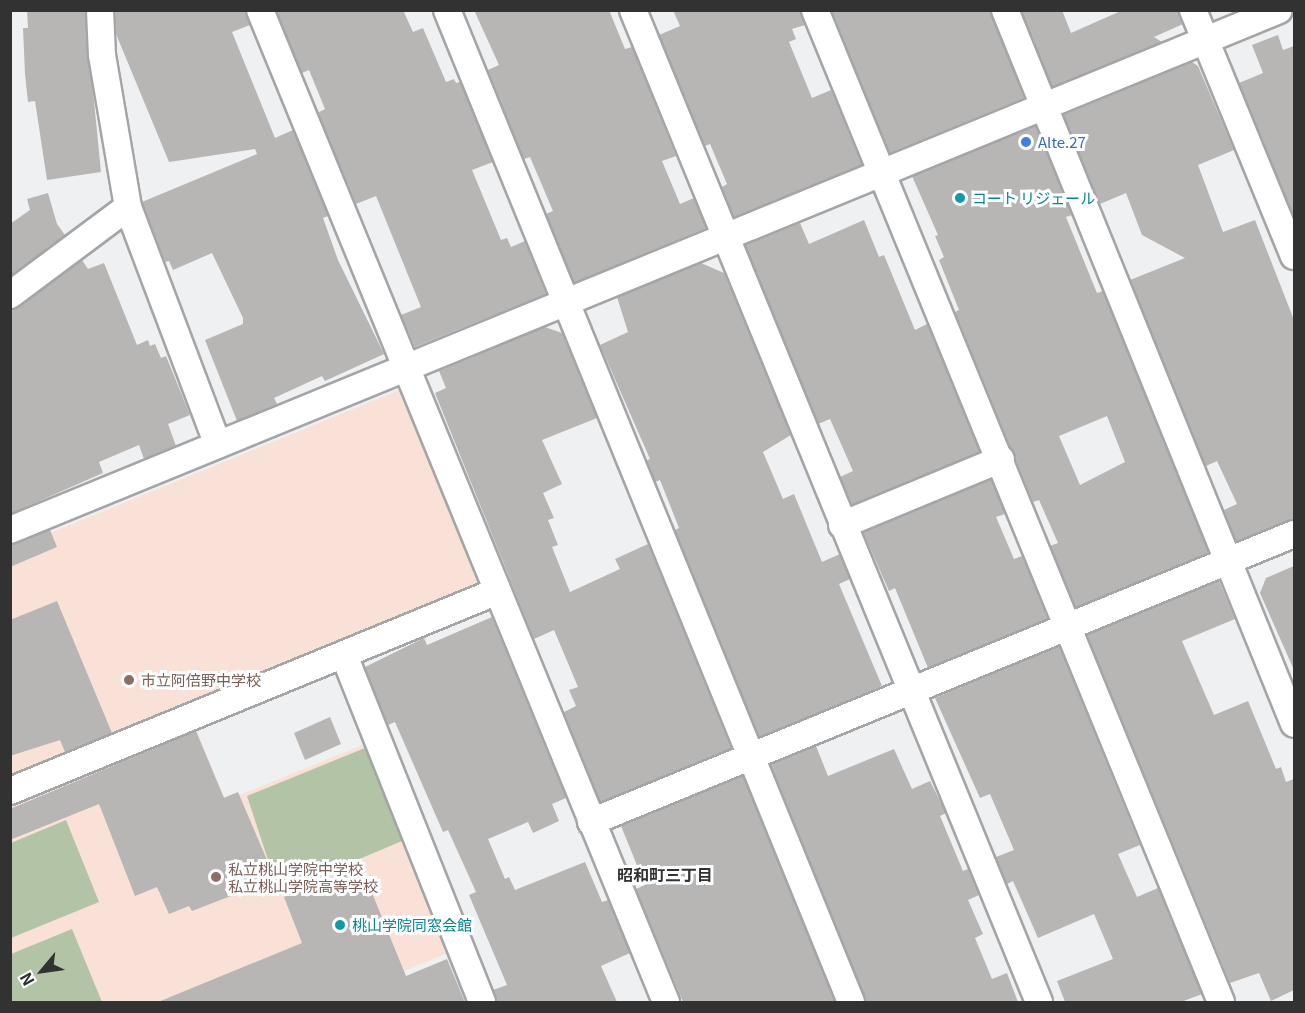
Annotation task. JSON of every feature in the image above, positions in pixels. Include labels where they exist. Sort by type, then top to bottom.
[{"type":"street","points":[[100,10],[102,55],[128,207],[218,445]]},
{"type":"street","points":[[260,10],[666,1002]]},
{"type":"street","points":[[447,10],[852,1002]]},
{"type":"street","points":[[633,10],[1039,1002]]},
{"type":"street","points":[[815,10],[1001,459],[1067,627],[1221,1002]]},
{"type":"street","points":[[1005,10],[1294,724]]},
{"type":"street","points":[[1193,10],[1294,256]]},
{"type":"street","points":[[10,530],[882,175],[1279,10]]},
{"type":"street","points":[[10,295],[128,207]]},
{"type":"street","points":[[842,525],[1001,459]]},
{"type":"street","points":[[591,822],[1294,534]]},
{"type":"street","points":[[10,791],[498,591]]},
{"type":"street","points":[[344,655],[482,1002]]},
{"type":"shaded area","name":"市立阿倍野中学校","points":[[404,388],[485,581],[11,778],[11,549]]},
{"type":"shaded area","name":"私立桃山学院中学校 私立桃山学院高等学校","points":[[195,727],[224,797],[238,792],[240,795],[367,743],[453,951],[327,1002],[11,1002],[11,803]]},
{"type":"green space","points":[[365,748],[402,841],[279,893],[247,796]]},
{"type":"green space","points":[[66,820],[99,902],[11,938],[11,843]]},
{"type":"green space","points":[[72,929],[102,1002],[11,1002],[11,954]]},
{"type":"building","points":[[27,10],[85,10],[101,172],[47,180],[35,101],[28,102],[23,28],[28,28]]},
{"type":"building","points":[[115,10],[245,10],[250,25],[232,32],[275,138],[293,130],[328,216],[323,218],[338,260],[384,354],[325,381],[322,376],[274,398],[277,404],[237,421],[205,340],[243,324],[243,318],[212,253],[173,270],[169,261],[165,262],[142,202],[257,154],[255,149],[169,162],[116,34]]},
{"type":"building","points":[[276,10],[403,10],[413,32],[423,28],[446,82],[454,79],[456,83],[460,82],[493,162],[472,170],[501,240],[507,238],[511,247],[525,241],[546,294],[415,347],[401,315],[421,307],[376,196],[356,204],[320,118],[319,112],[325,109],[309,70],[302,73]]},
{"type":"building","points":[[474,10],[609,10],[625,49],[632,47],[676,156],[662,161],[680,204],[694,198],[706,228],[574,283],[546,214],[553,211],[530,157],[524,159],[488,70],[499,65]]},
{"type":"building","points":[[673,10],[800,10],[805,25],[792,29],[796,39],[789,42],[812,98],[831,90],[862,165],[734,217],[722,187],[727,184],[710,144],[705,146],[659,35],[680,26]]},
{"type":"building","points":[[831,10],[990,10],[1024,98],[890,153]]},
{"type":"building","points":[[1021,10],[1062,10],[1071,33],[1123,10],[1178,10],[1183,24],[1154,37],[1162,42],[1052,87]]},
{"type":"building","points":[[1278,35],[1283,50],[1294,46],[1294,218],[1239,83],[1263,73],[1252,45]]},
{"type":"building","points":[[1192,62],[1198,66],[1234,150],[1198,165],[1223,232],[1255,220],[1294,320],[1294,519],[1236,541],[1224,510],[1237,504],[1217,461],[1206,466],[1130,280],[1185,258],[1142,235],[1126,193],[1100,204],[1063,115]]},
{"type":"building","points":[[1036,126],[1072,215],[1066,217],[1097,293],[1103,291],[1209,553],[1076,607],[1050,546],[1058,543],[1039,500],[1033,502],[955,312],[959,310],[939,260],[944,257],[935,236],[938,235],[912,176]],"holes":[[[1107,416],[1125,462],[1080,485],[1059,436]]]},
{"type":"building","points":[[48,193],[57,224],[65,235],[10,276],[10,224],[30,210],[27,199]]},
{"type":"building","points":[[864,220],[879,257],[884,255],[915,330],[927,324],[980,452],[852,505],[840,477],[853,471],[830,419],[818,424],[745,245],[800,223],[809,244]]},
{"type":"building","points":[[82,260],[88,269],[104,263],[137,345],[148,340],[150,346],[155,344],[161,358],[166,356],[190,415],[168,424],[176,446],[144,459],[139,445],[99,462],[103,473],[10,514],[10,310]]},
{"type":"building","points":[[701,263],[724,273],[791,435],[763,452],[783,499],[794,494],[822,562],[840,554],[850,579],[839,584],[882,686],[759,737],[675,530],[679,528],[660,480],[655,482],[647,460],[650,459],[600,345],[628,332],[617,297]]},
{"type":"building","points":[[545,327],[562,333],[597,418],[542,440],[562,484],[543,493],[554,518],[548,520],[558,545],[552,547],[570,592],[620,569],[615,559],[648,544],[731,748],[600,802],[564,712],[576,706],[569,690],[578,687],[554,630],[534,639],[435,393],[446,388],[439,371]]},
{"type":"building","points":[[991,479],[1005,514],[996,517],[1014,559],[1022,556],[1048,619],[928,668],[895,588],[889,591],[863,532]]},
{"type":"building","points":[[50,530],[57,547],[10,567],[10,545]]},
{"type":"building","points":[[1294,566],[1294,670],[1260,593],[1266,578]]},
{"type":"building","points":[[1219,581],[1235,619],[1182,641],[1214,715],[1248,701],[1276,769],[1281,767],[1286,782],[1294,779],[1294,990],[1271,1001],[1259,973],[1230,983],[1087,635]]},
{"type":"building","points":[[57,601],[112,733],[65,752],[60,740],[10,756],[10,620]]},
{"type":"building","points":[[492,617],[566,798],[552,804],[559,821],[533,833],[528,822],[488,839],[505,879],[509,877],[515,890],[585,862],[602,902],[608,900],[630,953],[601,966],[617,1002],[497,1002],[493,990],[507,985],[469,895],[476,892],[448,830],[443,832],[395,722],[388,725],[365,667],[424,638],[427,645]]},
{"type":"building","points":[[1059,646],[1140,845],[1118,854],[1137,897],[1158,888],[1202,994],[1181,1002],[1065,1002],[1057,981],[1113,959],[1094,914],[1038,938],[1013,881],[1007,884],[996,857],[1014,850],[990,794],[980,798],[935,698]]},
{"type":"building","points":[[330,717],[341,744],[305,760],[294,733]]},
{"type":"building","points":[[196,731],[224,798],[238,792],[275,879],[192,911],[189,906],[169,914],[157,887],[135,896],[99,804],[10,840],[10,809]]},
{"type":"building","points":[[816,746],[828,776],[894,749],[912,789],[930,781],[946,813],[940,816],[963,871],[968,869],[979,895],[968,900],[983,934],[975,938],[992,979],[1007,973],[1018,1002],[866,1002],[771,765]]},
{"type":"building","points":[[743,776],[835,1002],[683,1002],[636,889],[645,885],[621,826]]},
{"type":"building","points":[[361,866],[406,976],[447,959],[465,1002],[158,1002],[302,943],[284,897]]},
{"type":"place","name":"Alte.27","points":[[1026,142]]},
{"type":"place","name":"コート リジェール","points":[[960,198]]},
{"type":"place","name":"市立阿倍野中学校","points":[[129,680]]},
{"type":"place","name":"私立桃山学院中学校 私立桃山学院高等学校","points":[[216,877]]},
{"type":"place","name":"桃山学院同窓会館","points":[[340,925]]},
{"type":"district","name":"昭和町三丁目","points":[[665,874]]}]
